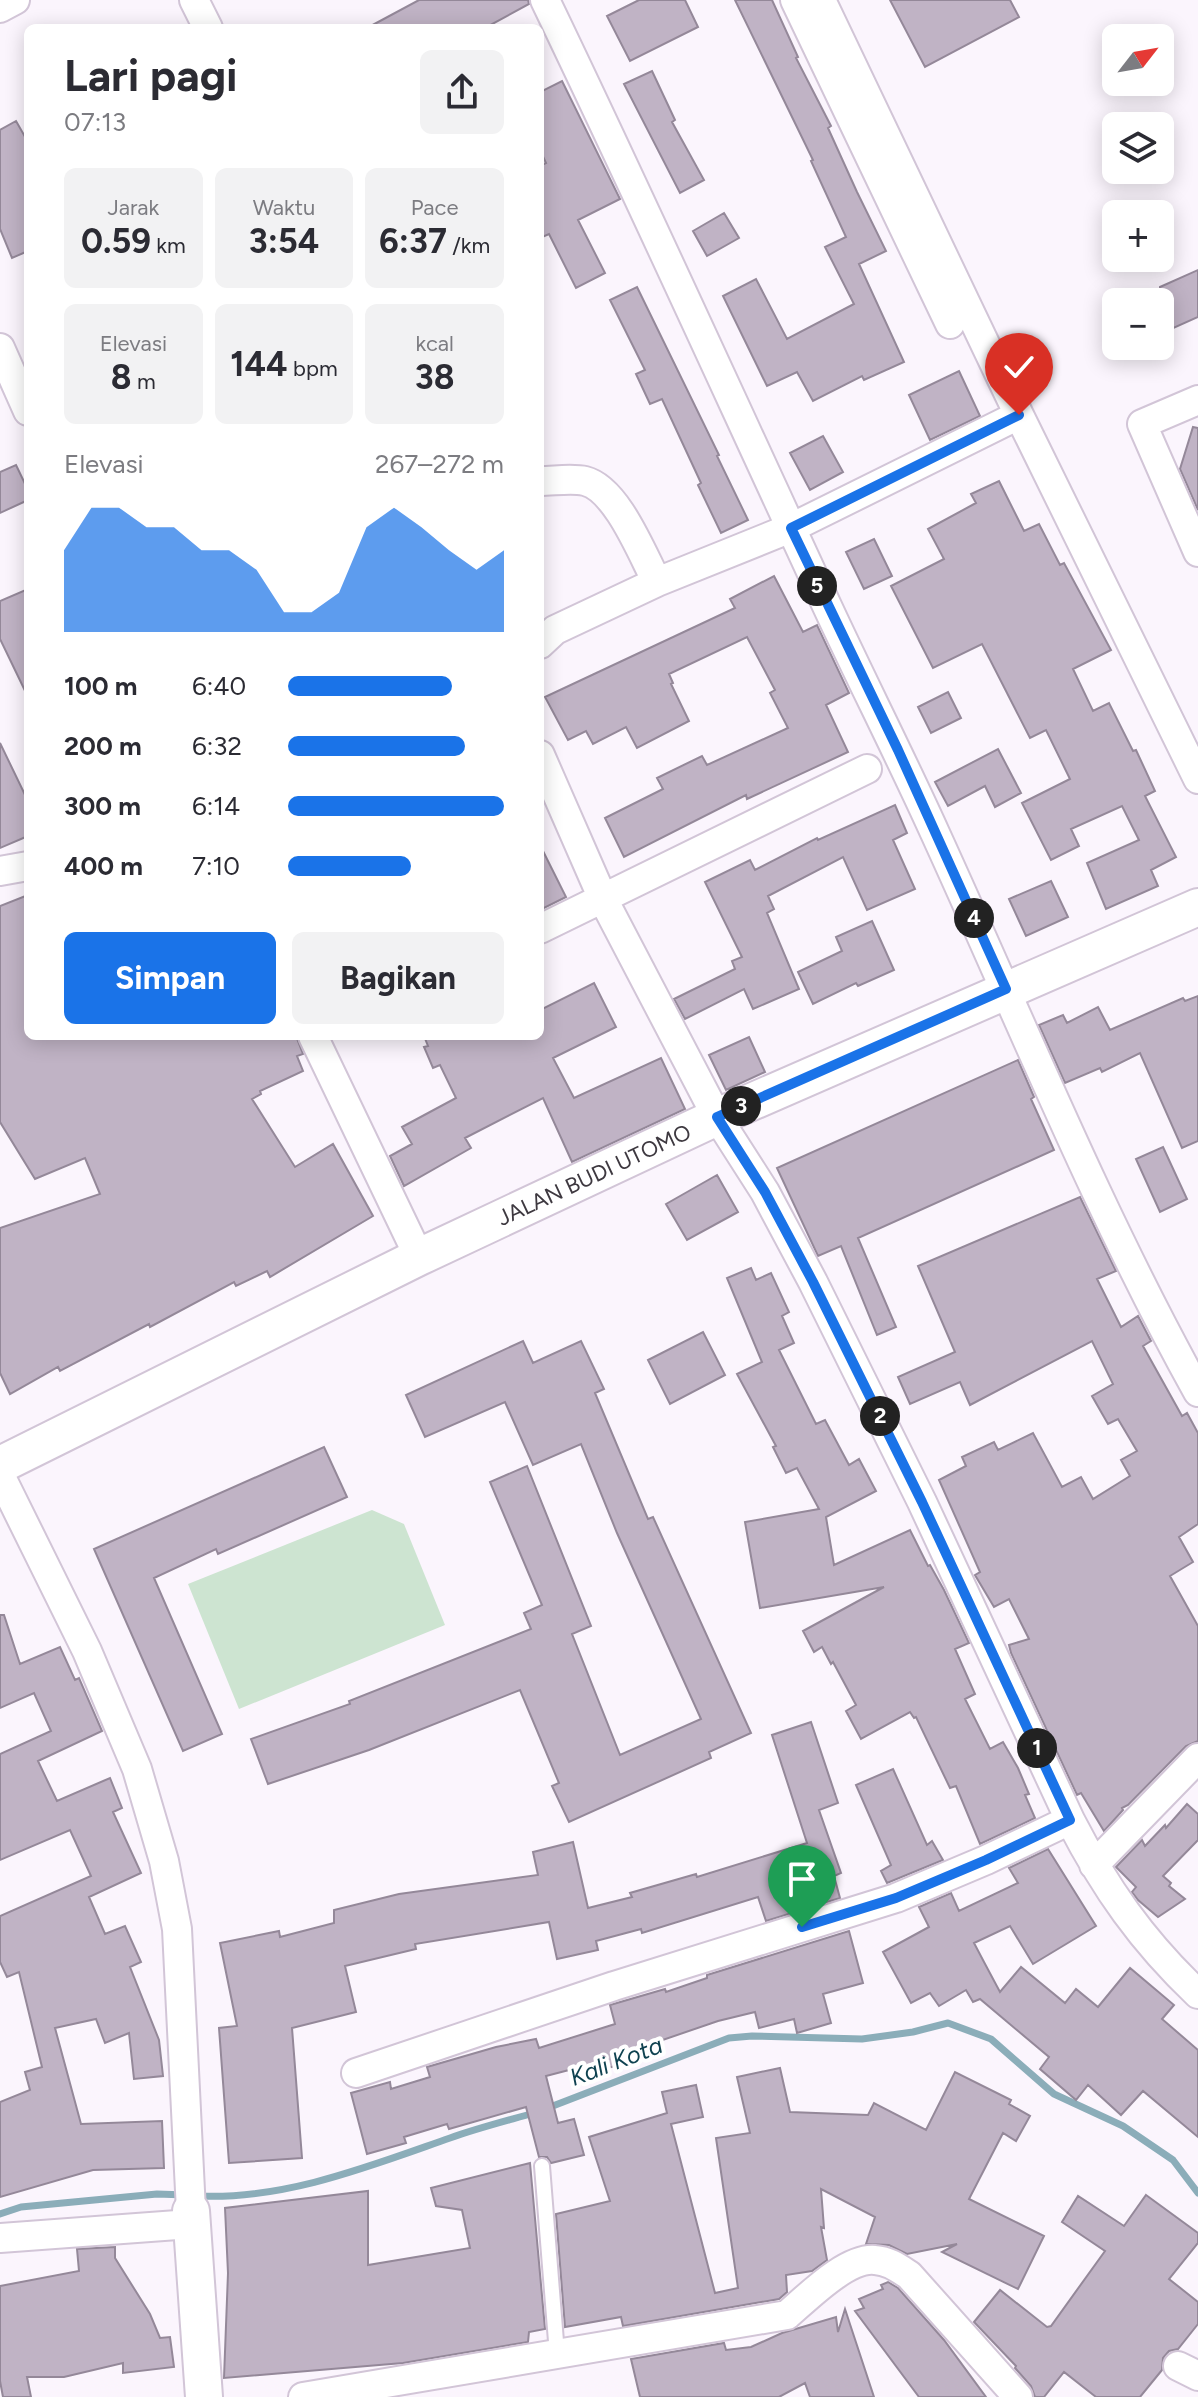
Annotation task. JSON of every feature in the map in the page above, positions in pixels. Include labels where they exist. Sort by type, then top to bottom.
[{"type":"street","points":[[0,8],[15,0]]},
{"type":"street","points":[[194,0],[206,24]]},
{"type":"street","points":[[545,0],[551,38],[898,750],[1072,1143],[1198,1392]]},
{"type":"street","points":[[795,0],[950,324]]},
{"type":"street","points":[[821,0],[1019,415],[1198,779]]},
{"type":"street","points":[[3,364],[24,403]]},
{"type":"street","points":[[1198,400],[1142,424],[1198,552]]},
{"type":"street","points":[[544,640],[555,630],[657,582],[791,528],[1019,415]]},
{"type":"street","points":[[544,481],[584,481],[602,489],[617,508],[657,582]]},
{"type":"street","points":[[544,764],[603,899],[717,1117],[765,1192],[813,1282],[922,1502],[1070,1820],[1127,1916],[1198,1994]]},
{"type":"street","points":[[544,927],[867,769]]},
{"type":"street","points":[[0,871],[24,867]]},
{"type":"street","name":"JALAN BUDI UTOMO","points":[[0,1465],[419,1257],[717,1117],[1198,907]]},
{"type":"street","points":[[315,1040],[419,1257]]},
{"type":"street","points":[[0,1475],[87,1651],[137,1769],[164,1861],[177,1929],[191,2166],[191,2217],[204,2397]]},
{"type":"street","points":[[1094,1865],[1192,1776]]},
{"type":"street","points":[[356,2073],[614,1986],[896,1898],[1070,1820]]},
{"type":"street","points":[[0,2238],[191,2217]]},
{"type":"street","points":[[303,2397],[787,2315],[829,2279],[872,2259],[891,2263],[909,2275],[1018,2397]]},
{"type":"lane","points":[[542,2166],[557,2354]]},
{"type":"green space","points":[[372,1510],[404,1524],[445,1625],[239,1709],[188,1584]]},
{"type":"building","points":[[419,0],[528,0],[529,4],[492,24],[374,24]]},
{"type":"building","points":[[639,0],[685,0],[698,27],[630,61],[607,16]]},
{"type":"building","points":[[735,0],[772,0],[886,251],[859,264],[904,362],[864,380],[862,376],[813,401],[797,372],[767,386],[723,296],[756,279],[787,339],[854,304],[825,247],[846,237],[813,160]]},
{"type":"building","points":[[890,0],[1010,0],[1019,17],[925,67]]},
{"type":"building","points":[[652,71],[675,120],[672,122],[704,180],[680,193],[624,84]]},
{"type":"building","points":[[562,81],[620,199],[578,220],[605,273],[576,288],[549,234],[544,236],[544,90]]},
{"type":"building","points":[[16,121],[24,135],[24,253],[12,258],[0,229],[0,130]]},
{"type":"building","points":[[724,213],[739,238],[707,256],[693,231]]},
{"type":"building","points":[[1198,270],[1198,317],[1174,328],[1174,288],[1160,287]]},
{"type":"building","points":[[637,287],[748,520],[721,533],[662,399],[650,404],[636,374],[645,370],[610,300]]},
{"type":"building","points":[[959,371],[980,416],[930,440],[909,395]]},
{"type":"building","points":[[1193,427],[1198,428],[1198,510],[1180,469]]},
{"type":"building","points":[[823,436],[843,472],[810,490],[790,453]]},
{"type":"building","points":[[16,465],[24,482],[24,502],[0,513],[0,472]]},
{"type":"building","points":[[999,481],[1024,531],[1039,524],[1111,650],[1073,669],[1093,711],[1109,703],[1133,751],[1136,750],[1155,791],[1145,796],[1176,857],[1151,870],[1158,886],[1106,909],[1087,863],[1139,840],[1122,806],[1071,829],[1079,846],[1051,860],[1022,803],[1070,779],[1046,730],[1030,738],[982,644],[933,668],[891,586],[944,559],[928,529],[976,503],[971,494]]},
{"type":"building","points":[[874,539],[892,576],[864,589],[846,552]]},
{"type":"building","points":[[774,576],[803,632],[817,625],[849,693],[826,705],[848,752],[747,799],[746,795],[624,857],[605,818],[663,789],[657,778],[702,756],[707,765],[788,728],[770,693],[775,690],[747,637],[669,674],[689,721],[637,748],[626,727],[593,744],[586,731],[568,740],[545,697],[735,608],[730,599]]},
{"type":"building","points":[[24,591],[24,689],[0,639],[0,601]]},
{"type":"building","points":[[948,692],[961,718],[931,733],[918,707]]},
{"type":"building","points":[[0,743],[24,793],[24,838],[0,848]]},
{"type":"building","points":[[998,749],[1021,793],[995,807],[985,786],[948,806],[935,782]]},
{"type":"building","points":[[895,805],[907,833],[893,840],[915,889],[867,910],[843,857],[768,896],[774,909],[767,913],[799,989],[753,1009],[744,989],[685,1019],[674,999],[735,969],[732,961],[742,957],[705,882],[750,860],[755,870],[817,838]]},
{"type":"building","points":[[544,853],[566,897],[544,908]]},
{"type":"building","points":[[1051,881],[1068,917],[1026,936],[1009,899]]},
{"type":"building","points":[[24,897],[24,1040],[298,1040],[303,1054],[297,1056],[303,1071],[260,1091],[261,1094],[252,1099],[295,1167],[333,1144],[373,1216],[270,1277],[267,1271],[236,1286],[234,1282],[60,1371],[58,1367],[10,1394],[0,1373],[0,1228],[100,1194],[85,1158],[35,1179],[0,1122],[0,906]]},
{"type":"building","points":[[872,921],[894,970],[858,986],[856,983],[813,1004],[798,972],[842,951],[836,937]]},
{"type":"building","points":[[594,983],[616,1027],[553,1058],[574,1098],[661,1058],[685,1109],[572,1162],[543,1098],[465,1138],[471,1148],[404,1186],[390,1156],[412,1144],[402,1127],[456,1098],[440,1065],[433,1068],[424,1047],[428,1046],[426,1040],[544,1040],[544,1008]]},
{"type":"building","points":[[1198,996],[1198,1141],[1182,1148],[1140,1053],[1102,1072],[1100,1068],[1065,1083],[1039,1025],[1063,1015],[1067,1023],[1098,1007],[1110,1030],[1183,998],[1185,1001]]},
{"type":"building","points":[[749,1037],[765,1072],[726,1090],[709,1055]]},
{"type":"building","points":[[1018,1060],[1034,1097],[1031,1099],[1054,1150],[858,1238],[896,1327],[877,1335],[841,1246],[818,1256],[777,1168]]},
{"type":"building","points":[[1163,1147],[1187,1199],[1160,1212],[1136,1159]]},
{"type":"building","points":[[717,1175],[738,1212],[687,1240],[666,1204]]},
{"type":"building","points":[[1080,1197],[1116,1271],[1097,1279],[1121,1327],[1138,1316],[1151,1341],[1143,1346],[1182,1416],[1187,1413],[1198,1433],[1198,1524],[1179,1537],[1193,1562],[1170,1576],[1198,1626],[1198,1741],[1186,1746],[1122,1808],[1104,1831],[1081,1793],[1077,1795],[1011,1653],[1009,1645],[1029,1639],[1009,1599],[994,1607],[975,1575],[980,1572],[939,1480],[966,1466],[962,1457],[994,1442],[998,1450],[1033,1433],[1062,1487],[1081,1477],[1093,1499],[1130,1476],[1121,1460],[1137,1451],[1118,1419],[1108,1424],[1092,1396],[1113,1384],[1092,1341],[970,1405],[960,1382],[910,1404],[898,1377],[955,1352],[918,1266]]},
{"type":"building","points":[[751,1268],[756,1280],[771,1273],[789,1312],[782,1316],[794,1343],[779,1350],[816,1424],[825,1420],[849,1465],[859,1459],[876,1491],[826,1517],[834,1565],[910,1530],[969,1643],[955,1649],[975,1694],[965,1699],[990,1749],[1003,1742],[1029,1794],[1025,1795],[1035,1818],[980,1844],[956,1786],[950,1788],[916,1717],[910,1712],[861,1739],[846,1711],[856,1705],[833,1662],[831,1664],[822,1647],[814,1652],[803,1631],[884,1587],[760,1608],[745,1522],[819,1509],[797,1468],[786,1473],[773,1447],[776,1446],[737,1374],[762,1362],[727,1278]]},
{"type":"building","points":[[703,1332],[725,1375],[670,1404],[648,1360]]},
{"type":"building","points":[[523,1341],[533,1363],[581,1341],[604,1389],[595,1393],[648,1519],[653,1517],[751,1733],[709,1752],[711,1758],[569,1822],[552,1786],[559,1783],[520,1690],[369,1750],[268,1784],[251,1739],[350,1704],[349,1701],[531,1629],[524,1613],[542,1605],[490,1482],[527,1466],[591,1626],[572,1634],[620,1755],[701,1719],[617,1533],[581,1444],[533,1465],[505,1402],[425,1437],[406,1395]]},
{"type":"building","points":[[324,1447],[347,1497],[218,1554],[216,1549],[154,1578],[222,1734],[183,1751],[94,1549]]},
{"type":"building","points":[[0,1615],[4,1615],[20,1664],[60,1647],[75,1680],[79,1678],[102,1731],[38,1761],[57,1801],[110,1778],[122,1808],[113,1812],[141,1873],[89,1897],[105,1934],[125,1926],[141,1962],[130,1967],[159,2040],[163,2076],[134,2079],[129,2033],[105,2043],[96,2019],[55,2028],[81,2124],[162,2121],[164,2168],[93,2170],[0,2197],[0,2102],[30,2090],[25,2072],[42,2067],[19,1972],[7,1977],[0,1962],[0,1916],[91,1876],[70,1830],[0,1860],[0,1754],[51,1731],[34,1693],[0,1708]]},
{"type":"building","points":[[811,1722],[838,1803],[819,1810],[841,1873],[834,1876],[840,1898],[766,1921],[758,1897],[642,1933],[641,1929],[596,1941],[598,1950],[557,1959],[549,1922],[415,1944],[416,1949],[345,1966],[356,2012],[292,2028],[302,2158],[229,2163],[219,2028],[237,2026],[220,1943],[279,1931],[280,1937],[334,1923],[334,1910],[399,1894],[538,1875],[533,1852],[573,1842],[588,1908],[632,1897],[630,1893],[696,1874],[697,1877],[807,1843],[772,1735]]},
{"type":"building","points":[[893,1769],[927,1845],[932,1841],[943,1860],[887,1883],[881,1871],[891,1865],[856,1785]]},
{"type":"building","points":[[1187,1804],[1198,1814],[1198,1840],[1163,1876],[1171,1883],[1169,1886],[1185,1899],[1158,1917],[1138,1900],[1132,1892],[1136,1887],[1116,1867],[1142,1840],[1145,1846],[1165,1825],[1166,1828]]},
{"type":"building","points":[[1048,1849],[1096,1926],[1033,1964],[1010,1926],[974,1943],[1000,1992],[1021,1967],[1065,2003],[1076,1989],[1098,2007],[1130,1968],[1174,2005],[1162,2019],[1198,2050],[1198,2137],[1143,2091],[1121,2115],[1088,2085],[1076,2100],[1040,2069],[1049,2057],[980,1999],[973,2002],[966,1990],[939,2006],[930,1993],[911,2003],[883,1952],[929,1927],[919,1907],[951,1893],[959,1911],[1018,1883],[1009,1868]]},
{"type":"building","points":[[849,1931],[863,1983],[823,1994],[831,2023],[797,2033],[794,2019],[759,2028],[755,2012],[718,2021],[616,2056],[618,2065],[598,2071],[596,2063],[546,2076],[558,2123],[574,2119],[584,2155],[551,2163],[547,2157],[539,2157],[526,2107],[449,2129],[447,2124],[404,2137],[406,2143],[367,2154],[351,2093],[390,2082],[391,2089],[430,2077],[427,2067],[496,2047],[536,2039],[539,2048],[615,2024],[610,2005],[665,1989],[666,1992],[707,1978],[707,1975]]},
{"type":"building","points":[[780,2068],[790,2112],[868,2115],[874,2103],[926,2130],[955,2072],[1011,2100],[1009,2104],[1030,2116],[1016,2141],[1003,2133],[969,2199],[1044,2236],[1018,2289],[942,2252],[957,2244],[907,2254],[889,2245],[866,2244],[875,2217],[821,2189],[824,2228],[821,2227],[827,2260],[812,2271],[786,2275],[787,2292],[779,2299],[623,2326],[621,2317],[565,2327],[556,2214],[610,2201],[589,2137],[667,2113],[662,2092],[696,2085],[703,2117],[671,2124],[715,2293],[738,2288],[716,2138],[750,2133],[737,2077]]},
{"type":"building","points":[[530,2163],[545,2329],[529,2332],[528,2342],[403,2363],[224,2378],[228,2273],[225,2208],[368,2191],[368,2265],[470,2248],[462,2210],[436,2206],[431,2188]]},
{"type":"building","points":[[1146,2195],[1198,2233],[1198,2243],[1169,2279],[1198,2302],[1198,2324],[1178,2349],[1169,2351],[1163,2358],[1162,2370],[1140,2397],[1096,2397],[1064,2372],[1044,2397],[1035,2397],[1016,2366],[974,2322],[1000,2290],[1047,2327],[1051,2326],[1105,2251],[1062,2222],[1078,2196],[1124,2226]]},
{"type":"building","points":[[115,2247],[115,2258],[150,2314],[160,2338],[170,2337],[174,2367],[123,2373],[123,2363],[64,2377],[27,2377],[31,2397],[3,2397],[0,2381],[0,2286],[79,2271],[77,2249]]},
{"type":"building","points":[[888,2282],[898,2288],[944,2340],[986,2397],[919,2397],[855,2311],[864,2308],[859,2299],[883,2289],[881,2285]]},
{"type":"building","points":[[845,2309],[874,2397],[810,2397],[805,2383],[779,2397],[640,2397],[631,2359],[724,2343],[726,2350],[751,2347],[782,2333],[836,2317],[838,2332]]},
{"type":"waterway","name":"Kali Kota","points":[[545,2109],[729,2038],[862,2039],[913,2032],[948,2023],[991,2039],[1054,2094],[1123,2126],[1173,2160],[1198,2193]]},
{"type":"waterway","name":"Kali Kota","points":[[198,2196],[231,2196],[295,2187],[534,2113]]},
{"type":"waterway","name":"Kali Kota","points":[[0,2214],[21,2207],[157,2194],[186,2195]]},
{"type":"route","points":[[802,1927],[896,1898],[1070,1820],[922,1502],[813,1282],[765,1192],[717,1117],[1006,989],[898,750],[791,528],[1019,415]]}]
